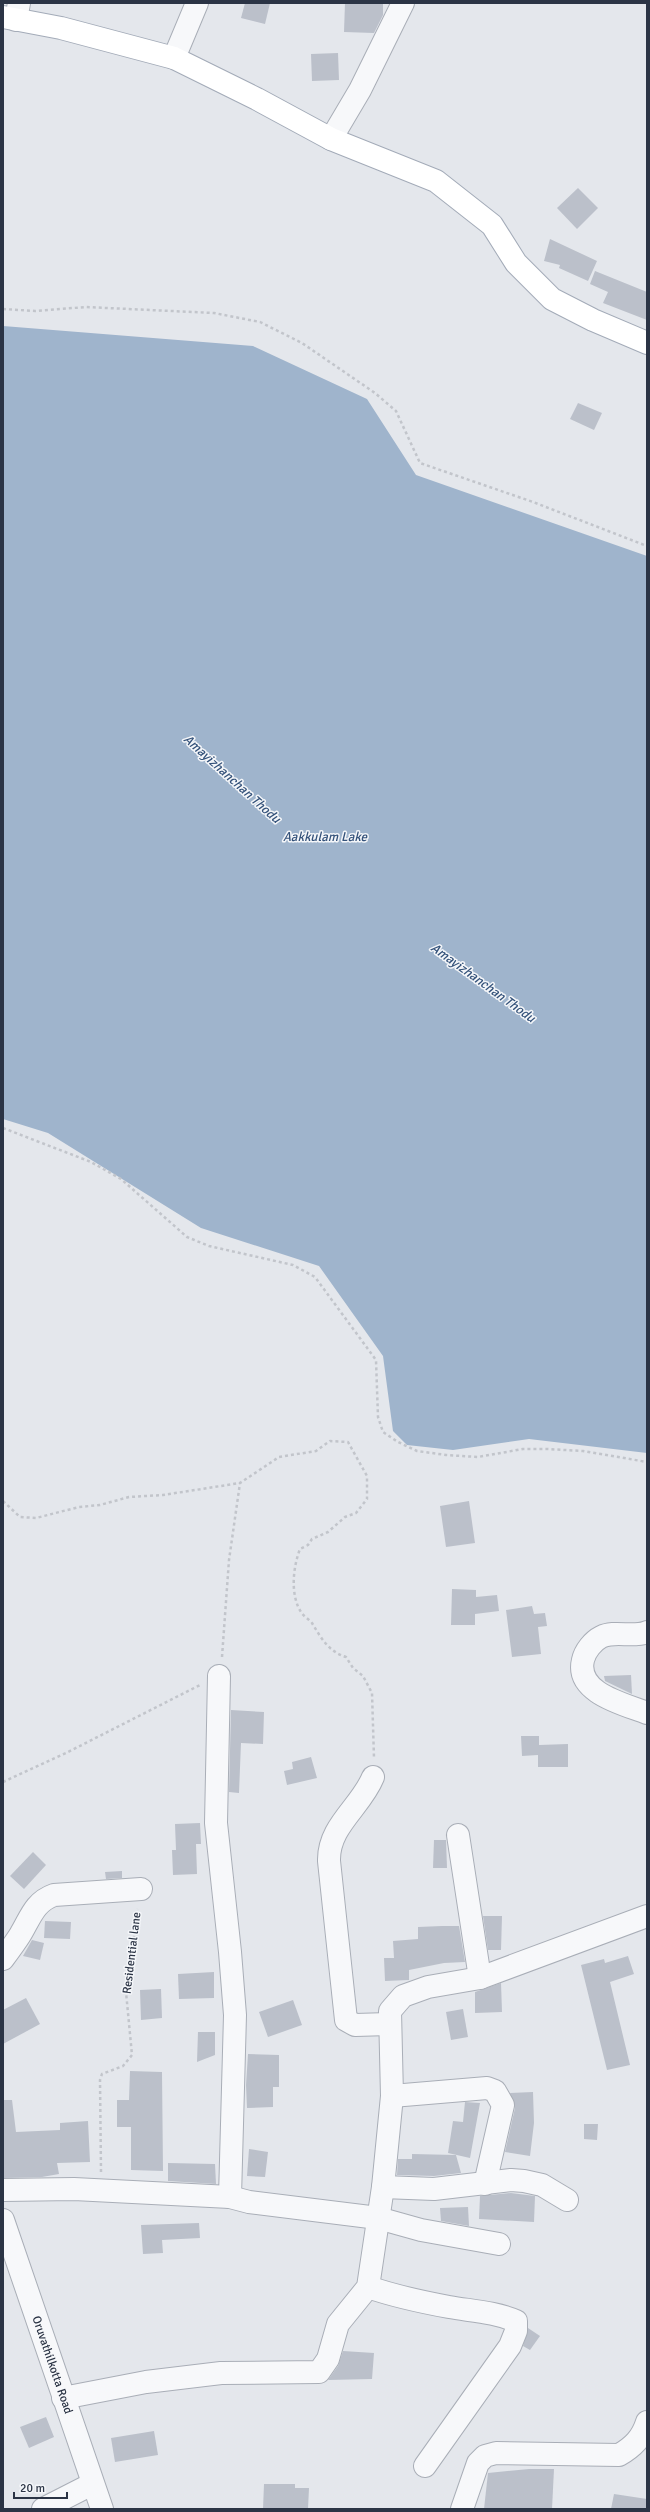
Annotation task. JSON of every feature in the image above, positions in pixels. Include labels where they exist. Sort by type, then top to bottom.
[{"type":"main road","points":[[13,13],[174,58],[257,99],[331,139],[436,181],[492,224],[516,263],[552,299],[593,320],[647,343]]},
{"type":"street","points":[[174,58],[197,3]]},
{"type":"street","points":[[331,139],[360,90],[403,3]]},
{"type":"street","points":[[647,1632],[602,1636],[588,1648],[581,1669],[586,1680],[599,1694],[647,1714]]},
{"type":"street","points":[[219,1676],[216,1823],[230,1952],[235,2016],[230,2197]]},
{"type":"street","points":[[373,1776],[368,1789],[331,1839],[329,1860],[346,2020],[355,2025],[389,2024]]},
{"type":"street","points":[[458,1835],[480,1978]]},
{"type":"street","points":[[3,1959],[20,1934],[36,1906],[46,1898],[54,1895],[141,1889]]},
{"type":"street","points":[[63,2398],[146,2382],[221,2373],[319,2372],[328,2359],[338,2324],[368,2287],[383,2187],[392,2096],[389,2024],[390,2011],[403,1996],[428,1987],[480,1978],[647,1916]]},
{"type":"street","points":[[392,2096],[487,2088],[494,2091],[503,2105],[485,2184]]},
{"type":"street","points":[[383,2187],[434,2189],[511,2180],[542,2185],[567,2200]]},
{"type":"street","points":[[3,2190],[101,2191],[230,2197],[249,2202],[378,2218],[421,2230],[500,2244]]},
{"type":"street","name":"Oruvathilkotta Road","points":[[3,2220],[92,2484],[102,2509]]},
{"type":"street","points":[[368,2287],[385,2293],[492,2314],[516,2322],[516,2330],[510,2346],[425,2466]]},
{"type":"street","points":[[462,2509],[478,2464],[485,2456],[496,2453],[619,2455],[632,2448],[640,2438],[647,2422]]},
{"type":"street","points":[[43,2509],[92,2484]]},
{"type":"path","points":[[3,309],[35,311],[86,307],[214,313],[260,322],[302,343],[375,393],[396,411],[420,463],[533,502],[647,546]]},
{"type":"path","points":[[3,1128],[91,1162],[121,1179],[187,1237],[209,1246],[293,1265],[315,1277],[376,1360],[378,1417],[383,1432],[398,1442],[417,1451],[446,1455],[478,1457],[522,1448],[547,1448],[583,1451],[647,1462]]},
{"type":"path","points":[[3,1501],[20,1517],[36,1518],[79,1506],[100,1505],[129,1497],[162,1495],[240,1483],[279,1457],[316,1451],[330,1441],[348,1442],[367,1476],[367,1499],[356,1513],[345,1517],[328,1532],[312,1539],[308,1545],[300,1549],[294,1569],[296,1601],[302,1613],[311,1622],[320,1638],[335,1654],[346,1657],[353,1668],[363,1676],[372,1693],[375,1747],[373,1776]]},
{"type":"path","points":[[3,1782],[219,1676],[226,1623],[229,1560],[240,1483]]},
{"type":"path","name":"Residential lane","points":[[101,2191],[100,2080],[102,2074],[123,2066],[132,2055],[126,1992],[141,1889]]},
{"type":"water","name":"Aakkulam Lake","points":[[3,326],[253,346],[367,399],[416,475],[647,556],[647,1453],[529,1439],[453,1450],[407,1445],[393,1431],[383,1356],[319,1266],[201,1228],[48,1133],[3,1119]]},
{"type":"building","points":[[245,3],[270,3],[265,24],[241,18]]},
{"type":"building","points":[[345,3],[383,3],[383,15],[374,33],[344,32]]},
{"type":"building","points":[[338,53],[339,80],[312,81],[311,54]]},
{"type":"building","points":[[578,188],[598,208],[577,229],[557,208]]},
{"type":"building","points":[[550,239],[597,261],[588,281],[559,268],[560,265],[544,261]]},
{"type":"building","points":[[595,271],[647,292],[647,320],[603,303],[608,292],[590,284]]},
{"type":"building","points":[[578,403],[602,413],[594,430],[570,419]]},
{"type":"building","points":[[469,1501],[475,1543],[446,1547],[440,1506]]},
{"type":"building","points":[[452,1589],[476,1590],[476,1597],[497,1595],[499,1611],[475,1614],[475,1625],[451,1625]]},
{"type":"building","points":[[532,1606],[534,1614],[545,1613],[547,1626],[538,1627],[541,1654],[512,1657],[506,1610]]},
{"type":"building","points":[[631,1675],[632,1694],[605,1681],[604,1676]]},
{"type":"building","points":[[231,1710],[264,1712],[263,1744],[241,1743],[239,1793],[229,1792]]},
{"type":"building","points":[[521,1736],[539,1736],[539,1745],[568,1744],[568,1767],[538,1767],[538,1755],[522,1756]]},
{"type":"building","points":[[311,1757],[317,1778],[287,1785],[284,1771],[293,1769],[292,1762]]},
{"type":"building","points":[[200,1823],[201,1844],[196,1844],[197,1874],[173,1875],[172,1850],[176,1850],[175,1824]]},
{"type":"building","points":[[434,1840],[446,1840],[447,1868],[433,1868]]},
{"type":"building","points":[[33,1852],[46,1865],[24,1889],[10,1876]]},
{"type":"building","points":[[122,1871],[122,1878],[106,1879],[105,1872]]},
{"type":"building","points":[[483,1916],[502,1916],[501,1950],[488,1950]]},
{"type":"building","points":[[45,1921],[71,1922],[70,1939],[44,1938]]},
{"type":"building","points":[[459,1926],[465,1962],[444,1963],[409,1970],[409,1980],[385,1981],[384,1958],[394,1958],[393,1941],[418,1939],[418,1927]]},
{"type":"building","points":[[32,1940],[44,1943],[40,1960],[23,1956]]},
{"type":"building","points":[[628,1956],[634,1974],[610,1982],[630,2065],[607,2070],[581,1965],[604,1959],[605,1963]]},
{"type":"building","points":[[214,1972],[214,1998],[179,1999],[178,1974]]},
{"type":"building","points":[[501,1983],[502,2012],[475,2013],[475,1992]]},
{"type":"building","points":[[161,1989],[162,2018],[141,2020],[140,1990]]},
{"type":"building","points":[[26,1998],[40,2024],[3,2044],[3,2010]]},
{"type":"building","points":[[293,2000],[302,2025],[268,2037],[259,2012]]},
{"type":"building","points":[[463,2009],[468,2037],[451,2040],[446,2012]]},
{"type":"building","points":[[198,2032],[215,2032],[215,2055],[197,2062]]},
{"type":"building","points":[[248,2054],[279,2055],[279,2087],[273,2087],[273,2107],[247,2108],[246,2085]]},
{"type":"building","points":[[130,2071],[162,2072],[163,2171],[131,2170],[131,2127],[117,2127],[117,2100],[129,2100]]},
{"type":"building","points":[[533,2092],[534,2123],[530,2156],[505,2152],[515,2108],[510,2093]]},
{"type":"building","points":[[3,2100],[12,2100],[16,2132],[60,2130],[60,2123],[88,2121],[90,2162],[57,2163],[59,2174],[42,2177],[3,2178]]},
{"type":"building","points":[[465,2102],[480,2103],[470,2158],[448,2153],[453,2121],[463,2122]]},
{"type":"building","points":[[584,2124],[598,2124],[597,2140],[584,2139]]},
{"type":"building","points":[[249,2149],[268,2152],[265,2177],[247,2176]]},
{"type":"building","points":[[412,2154],[456,2155],[461,2173],[434,2176],[397,2175],[398,2159],[412,2159]]},
{"type":"building","points":[[168,2163],[215,2164],[216,2184],[168,2181]]},
{"type":"building","points":[[511,2193],[535,2196],[534,2222],[479,2219],[480,2196]]},
{"type":"building","points":[[468,2207],[469,2226],[441,2221],[440,2208]]},
{"type":"building","points":[[199,2223],[200,2238],[162,2240],[163,2253],[143,2254],[141,2225]]},
{"type":"building","points":[[528,2328],[540,2336],[530,2350],[523,2346]]},
{"type":"building","points":[[343,2351],[374,2353],[372,2379],[328,2380],[338,2366]]},
{"type":"building","points":[[46,2417],[54,2437],[29,2448],[20,2427]]},
{"type":"building","points":[[154,2431],[158,2455],[115,2462],[111,2438]]},
{"type":"building","points":[[529,2469],[554,2469],[552,2509],[484,2509],[488,2473]]},
{"type":"building","points":[[264,2484],[295,2484],[295,2488],[309,2488],[308,2509],[263,2509]]},
{"type":"building","points":[[614,2494],[647,2499],[647,2509],[611,2509]]},
{"type":"water label","name":"Amayizhanchan Thodu","points":[[232,779]]},
{"type":"water label","name":"Amayizhanchan Thodu","points":[[483,983]]}]
